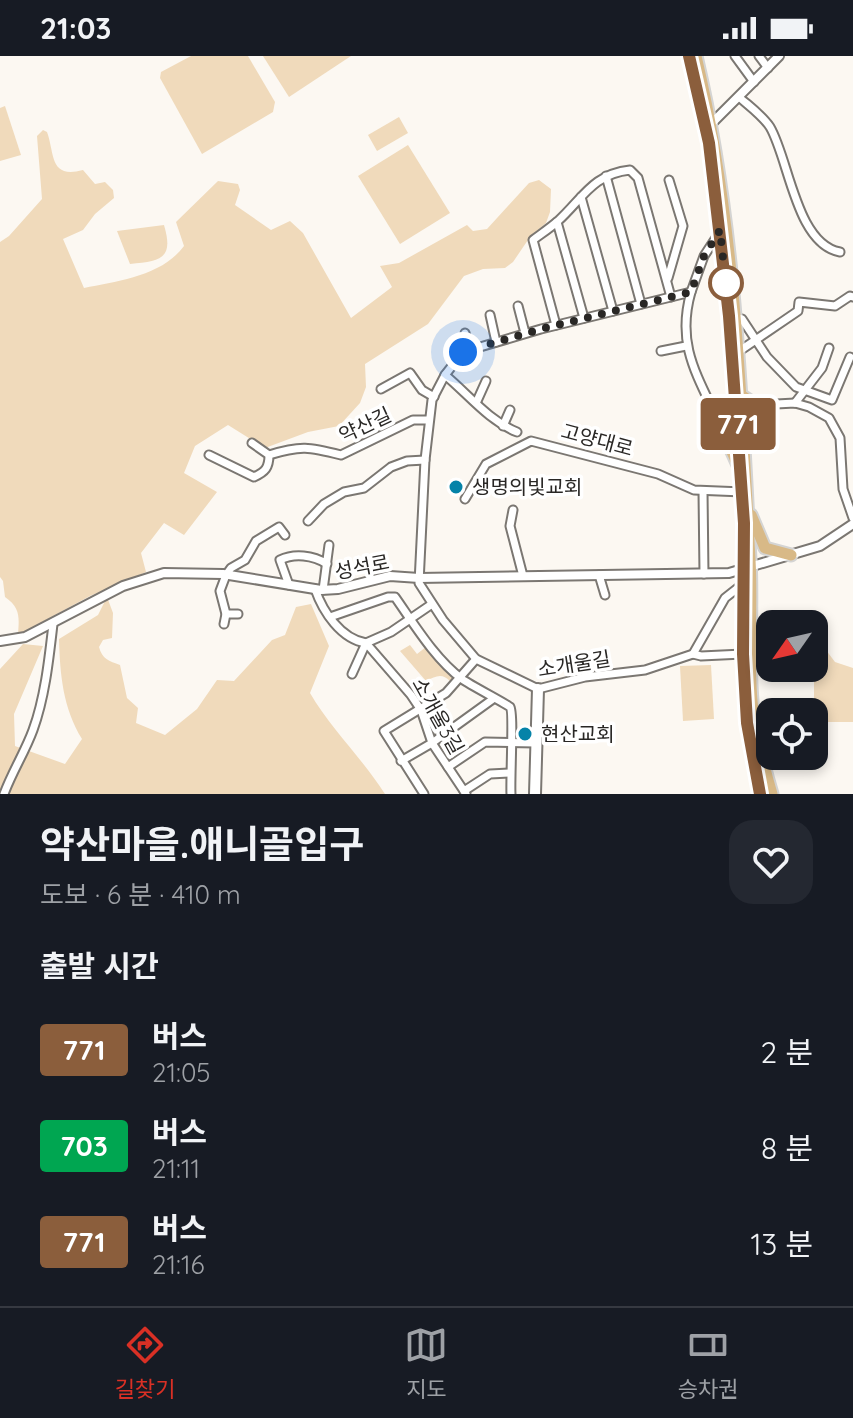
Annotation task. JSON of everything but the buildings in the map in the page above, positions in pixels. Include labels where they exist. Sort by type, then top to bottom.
[{"type":"main road","points":[[689,56],[709,126]]},
{"type":"main road","points":[[696,56],[709,126],[738,352],[745,498],[765,548],[791,555]]},
{"type":"main road","points":[[723,227],[739,400],[744,417],[753,711],[772,794]]},
{"type":"main road","points":[[739,400],[756,405],[744,417]]},
{"type":"main road","points":[[715,414],[722,420],[730,419],[739,400]]},
{"type":"main road","points":[[715,414],[742,474]]},
{"type":"main road","points":[[748,566],[744,583],[743,654],[747,723],[760,794]]},
{"type":"main road","points":[[535,794],[538,689]]},
{"type":"street","points":[[735,56],[754,82]]},
{"type":"street","points":[[759,56],[768,68]]},
{"type":"street","points":[[709,126],[779,56]]},
{"type":"street","points":[[739,97],[770,127],[804,218],[825,244],[840,252]]},
{"type":"street","points":[[556,325],[533,240],[557,222],[593,183],[630,170],[638,178],[671,297]]},
{"type":"street","points":[[606,176],[641,304]]},
{"type":"street","points":[[668,280],[683,226],[669,180]]},
{"type":"street","points":[[581,197],[613,311]]},
{"type":"street","points":[[557,222],[584,318]]},
{"type":"street","points":[[715,414],[686,346],[685,318],[704,256],[723,227]]},
{"type":"street","points":[[419,578],[429,420],[434,397],[457,357],[470,349],[525,333],[691,292]]},
{"type":"street","points":[[738,352],[798,311],[799,302],[835,306],[853,297]]},
{"type":"street","points":[[518,306],[525,333]]},
{"type":"street","points":[[490,315],[496,342]]},
{"type":"street","points":[[734,317],[742,319],[778,370],[796,387],[832,400]]},
{"type":"street","points":[[465,333],[470,349]]},
{"type":"street","points":[[661,351],[686,346]]},
{"type":"street","points":[[795,403],[822,368],[829,348]]},
{"type":"street","points":[[824,415],[850,357]]},
{"type":"street","name":"약산길","points":[[381,389],[410,373],[422,390],[434,397]]},
{"type":"street","points":[[445,375],[477,401],[489,418],[517,432]]},
{"type":"street","points":[[477,401],[486,381]]},
{"type":"street","points":[[756,405],[795,403],[824,415],[835,426],[840,438],[843,489],[853,521],[820,546],[791,555]]},
{"type":"street","points":[[503,426],[510,410]]},
{"type":"street","name":"약산길","points":[[269,455],[295,447],[341,455],[413,420],[429,420]]},
{"type":"street","name":"고양대로","points":[[465,499],[486,464],[502,453],[531,441],[658,474],[694,490],[745,498]]},
{"type":"street","points":[[209,455],[254,477],[269,465],[269,455],[252,443]]},
{"type":"street","points":[[308,521],[324,504],[344,492],[364,488],[391,467],[407,461],[425,460]]},
{"type":"street","points":[[703,491],[704,574]]},
{"type":"street","points":[[513,510],[510,526],[523,576]]},
{"type":"street","points":[[224,624],[226,614],[220,591],[226,575],[245,560],[256,541],[279,527],[285,535]]},
{"type":"street","points":[[319,589],[329,545]]},
{"type":"street","points":[[289,585],[280,560],[291,555],[319,559],[327,564]]},
{"type":"street","name":"성석로","points":[[0,641],[25,637],[143,578],[179,572],[226,575],[319,589],[390,576],[729,573],[791,555]]},
{"type":"street","points":[[599,575],[605,595]]},
{"type":"street","name":"소개울길","points":[[419,578],[420,586],[467,652],[538,689],[585,677],[645,670],[693,654],[743,654]]},
{"type":"street","points":[[693,654],[725,598],[744,583]]},
{"type":"street","name":"소개울3길","points":[[319,589],[330,617],[349,638],[366,643],[400,680],[421,710],[432,743],[465,792]]},
{"type":"street","points":[[330,617],[395,597],[460,678],[511,709],[511,794]]},
{"type":"street","points":[[352,674],[366,643],[378,640],[432,604]]},
{"type":"street","points":[[226,614],[238,614]]},
{"type":"street","points":[[4,794],[32,731],[47,671],[53,624]]},
{"type":"street","points":[[424,794],[384,731],[446,693],[476,659]]},
{"type":"street","points":[[401,761],[493,699]]},
{"type":"street","points":[[448,767],[485,742],[536,743]]},
{"type":"street","points":[[465,792],[490,774],[509,773]]},
{"type":"shaded area","points":[[191,56],[248,56],[275,102],[273,112],[202,154],[160,78],[161,72]]},
{"type":"shaded area","points":[[263,56],[351,56],[289,97]]},
{"type":"shaded area","points":[[5,106],[21,155],[0,161],[0,108]]},
{"type":"shaded area","points":[[399,117],[408,133],[377,151],[368,135]]},
{"type":"shaded area","points":[[43,130],[47,132],[59,168],[72,172],[83,170],[95,184],[105,182],[113,190],[114,198],[95,214],[83,230],[63,239],[84,288],[138,276],[175,256],[184,246],[176,222],[218,181],[238,184],[240,190],[235,205],[271,230],[290,221],[303,233],[351,318],[392,287],[380,266],[399,263],[467,225],[473,231],[487,229],[529,183],[539,180],[551,189],[550,212],[546,223],[530,237],[513,262],[505,268],[483,269],[464,276],[428,324],[365,364],[366,387],[360,403],[339,426],[308,432],[265,448],[228,425],[195,446],[184,473],[217,492],[184,535],[164,523],[141,553],[146,572],[90,596],[18,635],[18,614],[5,597],[0,577],[0,242],[42,199],[37,136]]},
{"type":"shaded area","points":[[408,145],[450,213],[400,244],[358,176]]},
{"type":"shaded area","points":[[164,225],[167,245],[162,256],[130,264],[117,231]]},
{"type":"shaded area","points":[[107,597],[113,613],[112,638],[103,640],[100,651],[106,659],[120,665],[127,698],[138,708],[136,723],[165,735],[197,709],[217,680],[234,681],[272,640],[285,635],[296,607],[311,604],[329,646],[310,693],[385,794],[0,794],[0,669],[23,644],[43,646],[14,714],[15,746],[65,764],[82,739],[64,691],[59,639],[98,615]]},
{"type":"shaded area","points":[[410,645],[417,654],[426,647],[455,677],[450,681],[439,676],[426,681],[400,651]]},
{"type":"shaded area","points":[[828,653],[835,662],[853,668],[853,722],[828,722],[828,698],[814,698],[814,682],[828,682]]},
{"type":"shaded area","points":[[711,665],[714,719],[683,721],[680,666]]},
{"type":"bus line","name":"771","points":[[689,56],[709,143],[729,316],[744,523],[743,654],[747,723],[760,794]]},
{"type":"place","name":"생명의빛교회","points":[[456,487]]},
{"type":"place","name":"현산교회","points":[[525,734]]},
{"type":"route","points":[[463,352],[691,292],[704,256],[720,230],[726,286],[726,283]]}]
